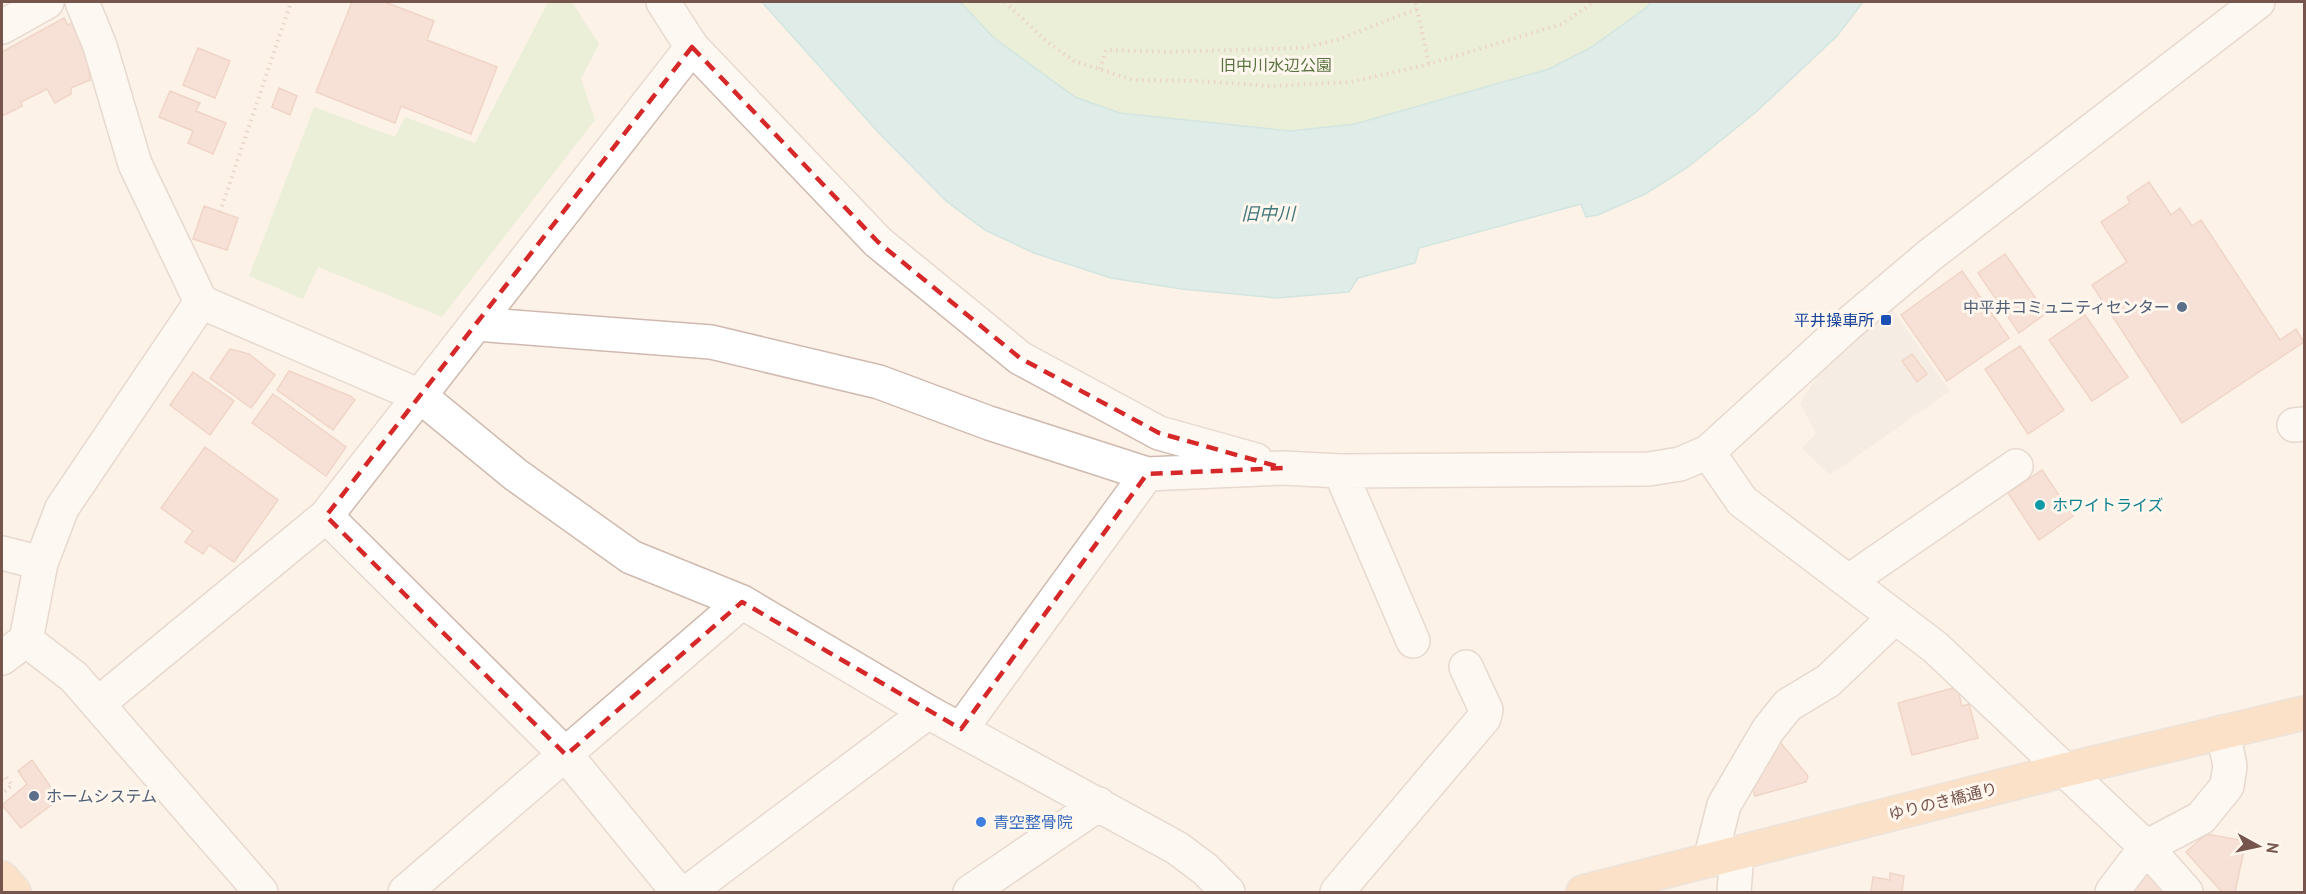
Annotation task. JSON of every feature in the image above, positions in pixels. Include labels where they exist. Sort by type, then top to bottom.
[{"type":"main road","name":"ゆりのき橋通り","points":[[1583,892],[2065,770],[2304,713]]},
{"type":"main road","points":[[2,878],[14,892]]},
{"type":"street","points":[[2,27],[47,2]]},
{"type":"street","points":[[82,2],[100,46],[135,164],[201,302],[420,396],[516,475],[631,557],[742,602],[928,712],[1177,848],[1205,869],[1228,892]]},
{"type":"street","points":[[663,2],[692,47],[878,242],[1020,358],[1159,433],[1283,468]]},
{"type":"street","points":[[476,324],[711,342],[879,382],[989,423],[1147,474],[1283,468],[1341,471],[1649,469],[1680,464],[1708,452],[1846,326],[1930,255],[2258,2]]},
{"type":"street","points":[[99,703],[326,516],[692,47]]},
{"type":"street","points":[[201,302],[62,508],[40,563],[14,649],[74,677],[99,703],[261,892]]},
{"type":"street","points":[[1708,452],[1742,501],[1935,646],[2146,847],[2186,892]]},
{"type":"street","points":[[1849,581],[2016,466]]},
{"type":"street","points":[[1341,471],[1413,641]]},
{"type":"street","points":[[961,729],[1147,474]]},
{"type":"street","points":[[326,516],[566,755],[678,892]]},
{"type":"street","points":[[2,553],[40,563]]},
{"type":"street","points":[[405,892],[742,602]]},
{"type":"street","points":[[1734,892],[1723,857],[1724,805],[1768,730],[1788,705],[1828,681],[1895,616]]},
{"type":"street","points":[[1337,892],[1484,718],[1486,710],[1466,667]]},
{"type":"street","points":[[688,892],[928,712]]},
{"type":"street","points":[[2112,892],[2146,847],[2201,818],[2227,786],[2230,766],[2223,732]]},
{"type":"street","points":[[970,892],[1099,804]]},
{"type":"path","points":[[220,212],[291,2]]},
{"type":"path","points":[[1005,2],[1047,42],[1074,61],[1133,80],[1198,81],[1270,86],[1352,82],[1430,64],[1562,24],[1594,2]]},
{"type":"path","points":[[1415,2],[1430,64]]},
{"type":"path","points":[[1100,69],[1106,50],[1167,52],[1302,48],[1337,40],[1417,9]]},
{"type":"path","points":[[2,779],[5,776],[12,785],[2,794]]},
{"type":"highlighted area","points":[[692,47],[878,242],[1020,358],[1159,433],[1283,468],[1147,474],[961,729],[742,602],[566,755],[326,516]]},
{"type":"shaded area","points":[[1892,309],[1950,391],[1830,475],[1802,448],[1816,434],[1800,403],[1828,360]]},
{"type":"green space","points":[[548,2],[572,2],[599,44],[581,79],[595,120],[442,317],[318,267],[303,299],[249,276],[314,107],[395,137],[405,117],[475,143]]},
{"type":"green space","name":"旧中川水辺公園","points":[[960,2],[1651,2],[1590,48],[1549,69],[1355,124],[1286,131],[1120,113],[1075,97],[994,38]]},
{"type":"water","name":"旧中川","points":[[762,2],[960,2],[994,38],[1075,97],[1120,113],[1290,131],[1355,124],[1549,69],[1590,48],[1651,2],[1863,2],[1837,36],[1756,112],[1688,167],[1645,194],[1598,215],[1586,217],[1581,204],[1419,248],[1415,263],[1358,278],[1349,292],[1276,298],[1182,289],[1111,278],[1034,253],[985,230],[946,201],[878,132]]},
{"type":"building","points":[[352,2],[385,2],[434,21],[427,40],[497,67],[471,134],[401,106],[395,123],[316,92]]},
{"type":"building","points":[[64,18],[68,25],[76,21],[85,39],[90,80],[71,88],[71,94],[55,103],[47,89],[21,102],[22,106],[2,116],[2,52]]},
{"type":"building","points":[[198,48],[230,61],[215,98],[183,85]]},
{"type":"building","points":[[279,88],[297,96],[290,115],[272,107]]},
{"type":"building","points":[[170,91],[200,103],[196,111],[226,123],[213,154],[188,143],[193,131],[159,117]]},
{"type":"building","name":"中平井コミュニティセンター","points":[[2149,182],[2171,215],[2180,208],[2192,226],[2201,220],[2280,340],[2296,329],[2304,342],[2182,423],[2092,285],[2127,262],[2101,222],[2130,203],[2127,197]]},
{"type":"building","points":[[204,206],[238,218],[227,250],[193,239]]},
{"type":"building","points":[[2005,254],[2041,306],[2047,303],[2052,309],[2019,333],[1978,273]]},
{"type":"building","points":[[1962,271],[2009,338],[1947,381],[1901,315]]},
{"type":"building","points":[[2085,315],[2128,377],[2092,401],[2049,340]]},
{"type":"building","points":[[2020,346],[2064,410],[2028,434],[1985,369]]},
{"type":"building","points":[[230,349],[249,354],[275,375],[251,408],[210,378]]},
{"type":"building","points":[[1912,354],[1927,374],[1917,382],[1902,361]]},
{"type":"building","points":[[289,371],[355,400],[333,430],[277,390]]},
{"type":"building","points":[[193,372],[234,401],[210,435],[170,405]]},
{"type":"building","points":[[273,394],[346,447],[326,476],[252,423]]},
{"type":"building","points":[[205,447],[278,500],[234,562],[209,545],[203,554],[185,542],[193,531],[161,508]]},
{"type":"building","name":"ホワイトライズ","points":[[2042,470],[2073,516],[2039,540],[2008,493]]},
{"type":"building","points":[[1957,687],[1962,706],[1969,704],[1978,738],[1912,755],[1898,703]]},
{"type":"building","points":[[1779,741],[1808,776],[1806,782],[1755,796],[1752,788]]},
{"type":"building","points":[[32,760],[59,799],[21,828],[2,805],[27,784],[18,771]]},
{"type":"building","points":[[2206,834],[2246,841],[2235,892],[2222,892],[2186,852]]},
{"type":"building","points":[[1890,873],[1904,876],[1902,892],[1871,892],[1873,877],[1890,880]]},
{"type":"building","points":[[2145,874],[2153,875],[2167,892],[2131,892]]},
{"type":"place","name":"中平井コミュニティセンター","points":[[2182,307]]},
{"type":"place","name":"平井操車所","points":[[1886,320]]},
{"type":"place","name":"ホワイトライズ","points":[[2040,505]]},
{"type":"place","name":"ホームシステム","points":[[34,796]]},
{"type":"place","name":"青空整骨院","points":[[981,822]]}]
